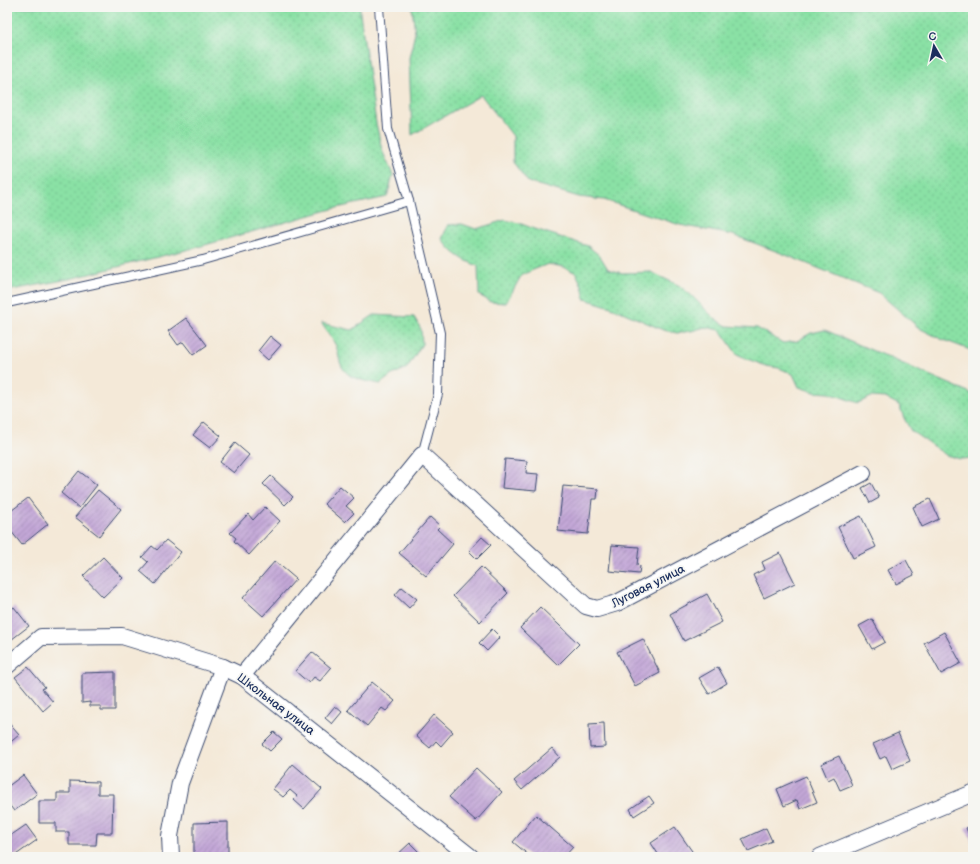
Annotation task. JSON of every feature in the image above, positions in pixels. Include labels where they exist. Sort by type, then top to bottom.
[{"type":"street","name":"Луговая улица","points":[[422,455],[586,606],[597,609],[617,603],[864,473]]},
{"type":"street","points":[[242,676],[422,455]]},
{"type":"street","name":"Школьная улица","points":[[7,666],[41,637],[122,636],[223,667],[242,676],[471,857]]},
{"type":"street","points":[[171,857],[170,836],[180,783],[223,667]]},
{"type":"street","points":[[820,857],[973,793]]},
{"type":"lane","points":[[379,7],[388,129],[409,201],[440,333],[438,394],[422,455]]},
{"type":"lane","points":[[7,303],[203,260],[409,201]]},
{"type":"green space","points":[[7,7],[360,7],[376,123],[382,150],[393,175],[387,197],[332,209],[198,247],[69,279],[7,291]]},
{"type":"green space","points":[[412,7],[973,7],[973,351],[941,339],[919,328],[879,293],[781,253],[733,235],[680,225],[604,200],[579,197],[528,182],[513,162],[513,136],[481,95],[412,135],[409,58],[415,33]]},
{"type":"green space","points":[[505,220],[519,223],[588,246],[600,256],[608,269],[622,273],[651,272],[680,286],[715,319],[727,326],[757,328],[783,343],[797,341],[811,333],[825,330],[973,394],[973,458],[960,459],[946,455],[911,431],[899,405],[886,398],[871,397],[858,403],[829,393],[814,392],[799,387],[793,374],[779,368],[766,366],[737,354],[720,330],[705,327],[677,333],[663,330],[611,307],[585,299],[582,286],[576,273],[564,267],[548,264],[533,270],[521,276],[506,303],[491,302],[479,295],[478,266],[458,256],[442,239],[448,225],[462,224],[476,229]]},
{"type":"green space","points":[[374,315],[414,317],[421,329],[422,344],[407,368],[392,375],[380,384],[354,378],[342,368],[336,346],[321,323],[352,330]]},
{"type":"building","points":[[186,318],[207,345],[193,355],[183,342],[178,345],[168,331]]},
{"type":"building","points":[[270,336],[281,345],[268,360],[258,351]]},
{"type":"building","points":[[204,422],[221,436],[210,448],[193,435]]},
{"type":"building","points":[[235,443],[249,455],[234,473],[220,462]]},
{"type":"building","points":[[505,459],[527,461],[526,473],[538,474],[536,491],[502,488]]},
{"type":"building","points":[[79,471],[97,485],[79,508],[61,493]]},
{"type":"building","points":[[271,476],[293,497],[285,505],[263,484]]},
{"type":"building","points":[[871,483],[879,498],[870,503],[862,488]]},
{"type":"building","points":[[340,486],[354,498],[346,506],[354,513],[345,522],[324,504]]},
{"type":"building","points":[[563,486],[598,489],[597,499],[592,499],[588,534],[558,531]]},
{"type":"building","points":[[98,490],[121,509],[99,536],[75,517]]},
{"type":"building","points":[[28,498],[48,524],[22,545],[7,526],[7,514]]},
{"type":"building","points":[[930,499],[939,519],[922,527],[913,507]]},
{"type":"building","points":[[265,507],[280,521],[249,555],[234,541],[236,538],[230,533],[248,514],[253,520]]},
{"type":"building","points":[[861,516],[876,547],[853,558],[838,527]]},
{"type":"building","points":[[430,517],[440,526],[437,529],[453,544],[426,576],[399,553]]},
{"type":"building","points":[[482,537],[491,545],[477,559],[469,551]]},
{"type":"building","points":[[166,540],[181,552],[155,584],[140,571],[148,562],[142,557],[152,546],[157,550]]},
{"type":"building","points":[[612,545],[639,547],[637,565],[640,566],[639,574],[609,571]]},
{"type":"building","points":[[780,553],[795,583],[764,598],[753,575],[765,569],[762,562]]},
{"type":"building","points":[[103,557],[123,578],[103,597],[83,576]]},
{"type":"building","points":[[906,560],[914,575],[896,584],[888,570]]},
{"type":"building","points":[[275,561],[296,579],[263,616],[243,598]]},
{"type":"building","points":[[481,567],[508,593],[480,622],[453,596]]},
{"type":"building","points":[[402,587],[417,599],[409,608],[395,595]]},
{"type":"building","points":[[707,594],[722,622],[684,641],[670,614]]},
{"type":"building","points":[[14,607],[29,626],[7,643],[7,612]]},
{"type":"building","points":[[540,607],[579,644],[558,665],[520,628]]},
{"type":"building","points":[[872,619],[885,642],[872,649],[859,626]]},
{"type":"building","points":[[492,629],[500,637],[487,651],[479,643]]},
{"type":"building","points":[[944,632],[961,663],[941,674],[924,643]]},
{"type":"building","points":[[643,639],[660,673],[635,686],[617,652]]},
{"type":"building","points":[[312,652],[331,668],[320,681],[314,677],[309,683],[295,671]]},
{"type":"building","points":[[28,667],[45,687],[42,689],[53,702],[43,711],[15,677]]},
{"type":"building","points":[[718,667],[727,683],[709,694],[699,678]]},
{"type":"building","points":[[115,672],[115,710],[101,710],[101,706],[90,706],[90,702],[82,703],[82,673]]},
{"type":"building","points":[[372,682],[395,701],[386,711],[382,708],[367,726],[348,710]]},
{"type":"building","points":[[335,706],[342,712],[332,724],[325,718]]},
{"type":"building","points":[[434,715],[453,732],[441,746],[436,741],[430,748],[416,736]]},
{"type":"building","points":[[7,721],[19,735],[7,745]]},
{"type":"building","points":[[604,723],[605,747],[590,748],[589,724]]},
{"type":"building","points":[[274,732],[282,739],[270,751],[262,744]]},
{"type":"building","points":[[898,733],[910,761],[892,769],[886,756],[880,759],[873,744]]},
{"type":"building","points":[[552,748],[560,757],[522,790],[514,781]]},
{"type":"building","points":[[839,756],[852,785],[840,790],[834,777],[828,780],[821,764]]},
{"type":"building","points":[[293,764],[322,789],[304,809],[294,800],[297,796],[290,790],[283,797],[273,789]]},
{"type":"building","points":[[476,768],[502,792],[476,821],[449,797]]},
{"type":"building","points":[[23,775],[37,794],[14,811],[7,802],[7,787]]},
{"type":"building","points":[[806,776],[817,802],[800,809],[797,800],[784,806],[777,789]]},
{"type":"building","points":[[70,781],[98,782],[98,794],[113,794],[112,833],[97,833],[96,845],[69,845],[69,832],[56,832],[56,823],[39,823],[39,801],[57,801],[57,793],[70,793]]},
{"type":"building","points":[[649,796],[654,803],[634,816],[630,809]]},
{"type":"building","points":[[536,815],[573,847],[564,857],[531,857],[513,842]]},
{"type":"building","points":[[228,822],[228,857],[194,857],[194,823]]},
{"type":"building","points":[[26,825],[37,840],[13,857],[7,857],[7,838]]},
{"type":"building","points":[[973,825],[973,844],[966,828]]},
{"type":"building","points":[[675,827],[694,854],[689,857],[660,857],[651,843]]},
{"type":"building","points":[[766,828],[772,841],[748,851],[742,839]]},
{"type":"building","points":[[410,843],[421,854],[419,857],[395,857]]}]
